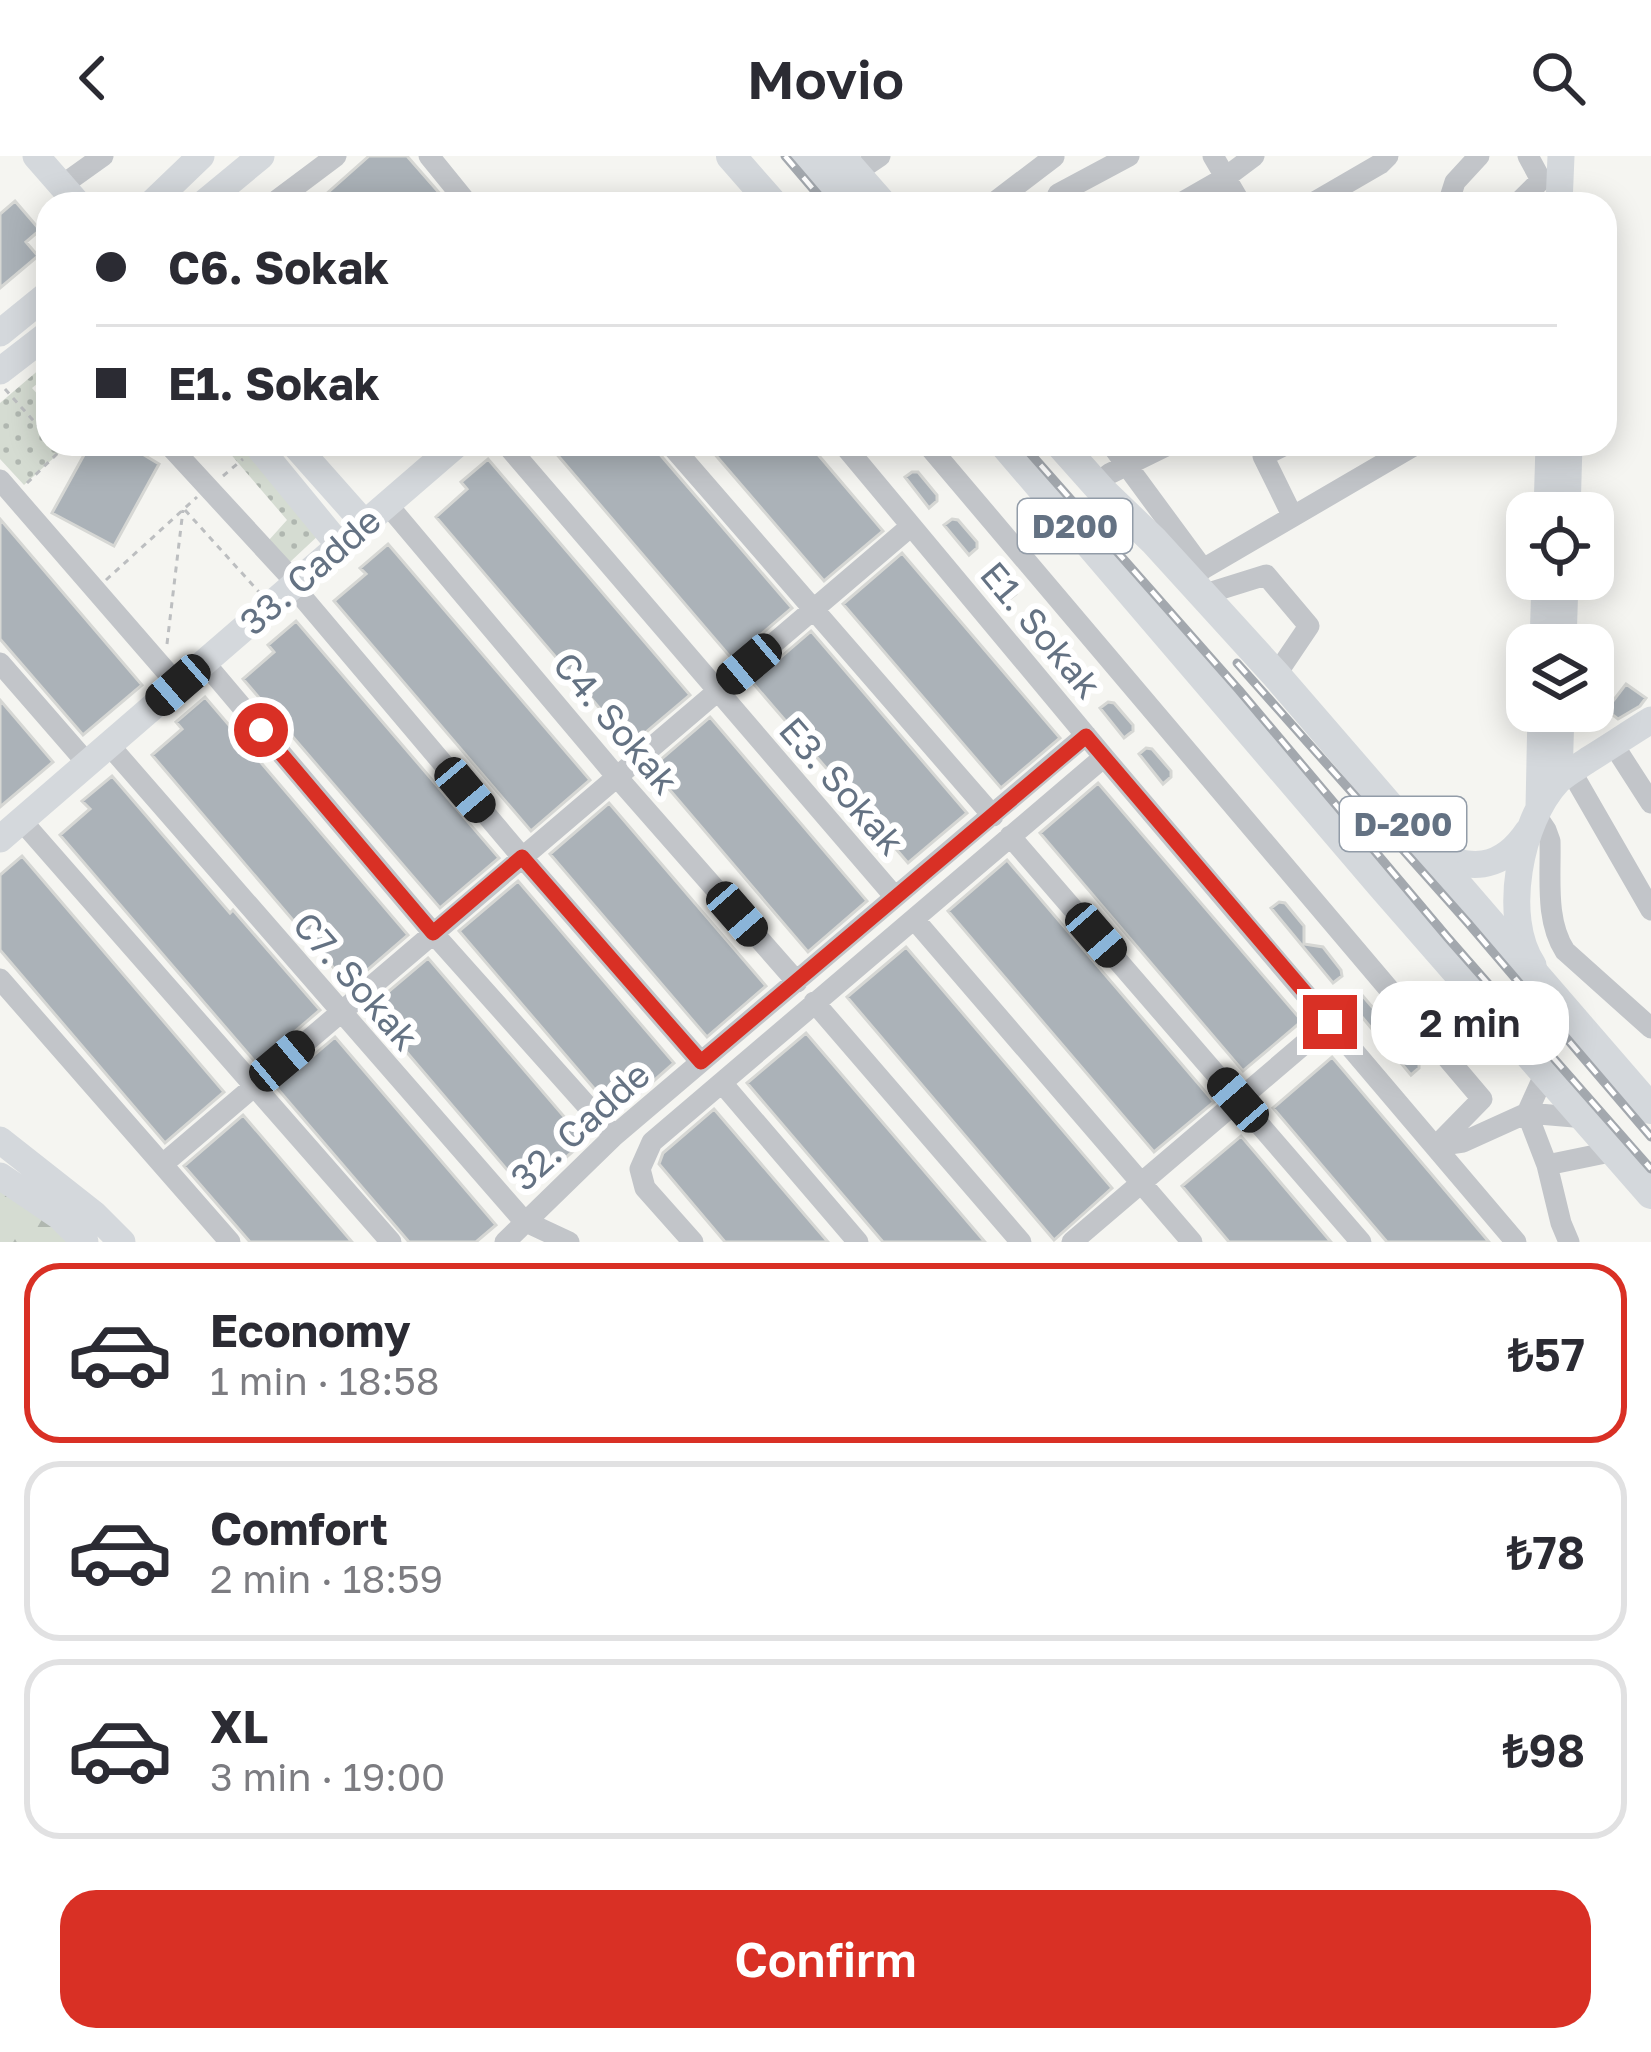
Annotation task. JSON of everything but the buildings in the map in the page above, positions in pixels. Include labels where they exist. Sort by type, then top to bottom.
[{"type":"highway","points":[[731,156],[762,192]]},
{"type":"highway","points":[[755,156],[786,192]]},
{"type":"highway","points":[[806,156],[838,192]]},
{"type":"highway","points":[[858,162],[875,192]]},
{"type":"highway","points":[[995,456],[1146,609]]},
{"type":"highway","name":"D200","points":[[1014,456],[1146,609]]},
{"type":"highway","name":"D200","points":[[1071,456],[1154,541]]},
{"type":"highway","points":[[1115,461],[1154,541]]},
{"type":"highway","name":"D-200","points":[[1154,541],[1198,582],[1651,1108]]},
{"type":"highway","name":"D-200","points":[[1146,609],[1546,1071]]},
{"type":"highway","points":[[1546,1071],[1651,1194]]},
{"type":"main road","points":[[15,156],[58,192]]},
{"type":"main road","points":[[35,156],[61,192]]},
{"type":"main road","points":[[218,192],[262,156]]},
{"type":"main road","points":[[1559,192],[1561,156]]},
{"type":"main road","points":[[1576,192],[1578,156]]},
{"type":"main road","points":[[162,192],[192,159]]},
{"type":"main road","points":[[0,333],[36,304]]},
{"type":"main road","points":[[0,371],[36,343]]},
{"type":"main road","points":[[265,456],[339,545]]},
{"type":"main road","points":[[304,456],[365,524]]},
{"type":"main road","name":"33. Cadde","points":[[11,830],[109,745],[171,675],[204,662],[443,456]]},
{"type":"main road","points":[[1548,492],[1549,456]]},
{"type":"main road","points":[[1568,492],[1569,456]]},
{"type":"main road","points":[[1428,854],[1462,866],[1486,864],[1507,854],[1565,775],[1651,719]]},
{"type":"main road","points":[[1540,732],[1536,815],[1516,896],[1519,930],[1528,956],[1566,1012]]},
{"type":"main road","points":[[1562,732],[1565,775]]},
{"type":"main road","points":[[0,1139],[122,1242]]},
{"type":"main road","points":[[0,1176],[59,1216],[85,1242]]},
{"type":"street","points":[[70,192],[103,156]]},
{"type":"street","points":[[288,192],[336,156]]},
{"type":"street","points":[[429,156],[458,192]]},
{"type":"street","points":[[1054,156],[1057,192]]},
{"type":"street","points":[[1008,192],[1054,156]]},
{"type":"street","points":[[1070,192],[1129,156]]},
{"type":"street","points":[[1213,156],[1234,192]]},
{"type":"street","points":[[1200,192],[1254,156]]},
{"type":"street","points":[[1332,192],[1388,156]]},
{"type":"street","points":[[1452,192],[1479,156]]},
{"type":"street","points":[[1528,156],[1540,180],[1528,192]]},
{"type":"street","points":[[179,456],[294,584],[701,1062]]},
{"type":"street","name":"E3. Sokak","points":[[516,456],[895,897]]},
{"type":"street","points":[[680,456],[994,816]]},
{"type":"street","name":"E1. Sokak","points":[[853,456],[1516,1242]]},
{"type":"street","points":[[937,456],[1482,1099],[1436,1145]]},
{"type":"street","points":[[1263,456],[1292,515]]},
{"type":"street","points":[[1198,582],[1292,515],[1397,456]]},
{"type":"street","points":[[1115,461],[1198,582]]},
{"type":"street","points":[[7,488],[171,675]]},
{"type":"street","name":"C4. Sokak","points":[[387,504],[797,982]]},
{"type":"street","points":[[163,1163],[910,527]]},
{"type":"street","points":[[1198,582],[1266,575],[1309,626],[1276,675]]},
{"type":"street","points":[[0,662],[87,764]]},
{"type":"street","points":[[204,662],[433,933],[614,1136]]},
{"type":"street","name":"32. Cadde","points":[[506,1242],[614,1136],[1086,736]]},
{"type":"street","points":[[1613,744],[1651,803]]},
{"type":"street","name":"C7. Sokak","points":[[109,745],[524,1221],[568,1242]]},
{"type":"street","name":"32. Cadde","points":[[693,1242],[645,1188],[640,1169],[652,1142],[1104,757]]},
{"type":"street","points":[[1565,775],[1651,910]]},
{"type":"street","points":[[1536,815],[1550,842],[1552,926],[1558,939],[1565,951],[1651,1028]]},
{"type":"street","points":[[11,830],[254,1086],[391,1242]]},
{"type":"street","points":[[1010,836],[1361,1242]]},
{"type":"street","points":[[914,919],[1192,1242]]},
{"type":"street","points":[[0,979],[230,1242]]},
{"type":"street","points":[[814,1002],[1021,1242]]},
{"type":"street","points":[[1072,1242],[1330,1022]]},
{"type":"street","points":[[1546,1071],[1527,1113],[1569,1242]]},
{"type":"street","points":[[722,1083],[858,1242]]},
{"type":"street","points":[[1436,1145],[1463,1142],[1527,1113],[1586,1118]]},
{"type":"street","points":[[1547,1165],[1615,1151]]},
{"type":"path","points":[[0,383],[36,424]]},
{"type":"path","points":[[7,488],[53,456]]},
{"type":"path","points":[[96,589],[245,456]]},
{"type":"path","points":[[184,508],[271,605]]},
{"type":"path","points":[[171,675],[184,508]]},
{"type":"green space","points":[[36,372],[32,388],[36,392],[36,456],[56,456],[24,485],[0,459],[0,403]]},
{"type":"green space","points":[[232,456],[255,456],[321,533],[290,562],[269,540],[287,520]]},
{"type":"green space","points":[[0,1190],[92,1242],[0,1242]]},
{"type":"railway","points":[[785,156],[816,192]]},
{"type":"railway","points":[[1033,456],[1651,1169]]},
{"type":"railway","points":[[1237,663],[1651,1137]]},
{"type":"route","points":[[261,730],[433,933],[522,857],[701,1062],[1086,736],[1330,1022]]}]
